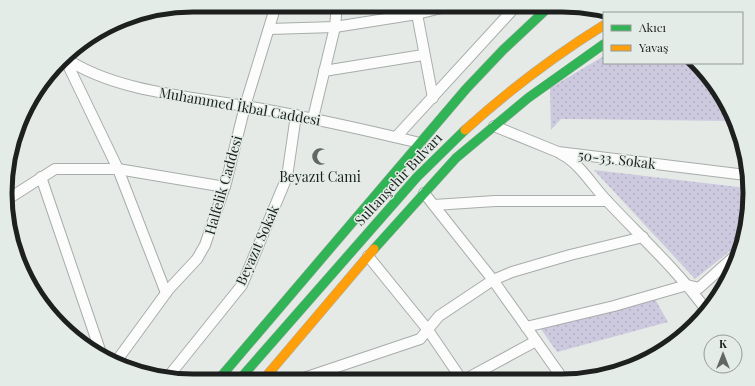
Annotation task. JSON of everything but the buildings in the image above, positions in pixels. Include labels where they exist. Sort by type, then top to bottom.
[{"type":"main road","name":"Sultanşehir Bulvarı","points":[[223,374],[420,143],[503,50],[544,12]]},
{"type":"main road","name":"Sultanşehir Bulvarı","points":[[244,374],[366,234],[450,143],[503,96],[578,41],[603,26]]},
{"type":"main road","name":"Sultanşehir Bulvarı","points":[[267,374],[368,256],[456,158],[560,74],[603,45]]},
{"type":"street","name":"Halfelik Caddesi","points":[[119,358],[166,293],[197,259],[205,245],[225,187],[245,106],[274,12]]},
{"type":"street","points":[[313,118],[335,27],[336,12]]},
{"type":"street","points":[[269,29],[335,27],[425,12]]},
{"type":"street","points":[[396,137],[511,12]]},
{"type":"street","points":[[417,14],[423,55],[432,98]]},
{"type":"street","points":[[324,71],[423,55]]},
{"type":"street","name":"Muhammed İkbal Caddesi","points":[[69,61],[98,76],[130,86],[313,118],[420,143]]},
{"type":"street","points":[[66,64],[118,169],[166,293]]},
{"type":"street","name":"Beyazıt Sokak","points":[[172,372],[242,285],[287,177],[296,115]]},
{"type":"street","name":"50-33. Sokak","points":[[494,126],[558,152],[742,175]]},
{"type":"street","points":[[558,152],[568,157],[607,201],[688,285],[704,306]]},
{"type":"street","points":[[12,196],[55,169],[118,169],[225,187]]},
{"type":"street","points":[[41,177],[99,348]]},
{"type":"street","points":[[424,193],[493,280],[559,374]]},
{"type":"street","points":[[434,205],[495,201],[607,201]]},
{"type":"street","points":[[316,374],[420,339],[439,316],[493,280],[538,264],[643,237]]},
{"type":"street","points":[[368,256],[428,330],[459,374]]},
{"type":"street","points":[[526,327],[614,306],[688,285],[699,288],[729,261]]},
{"type":"street","points":[[474,374],[536,341]]},
{"type":"shaded area","points":[[603,57],[603,64],[689,64],[706,83],[719,103],[728,121],[561,119],[551,130],[550,88]]},
{"type":"shaded area","points":[[594,170],[743,188],[743,205],[740,228],[734,248],[695,279]]},
{"type":"shaded area","points":[[655,299],[668,322],[557,352],[541,329]]},
{"type":"traffic: fast","points":[[223,374],[466,89],[503,50],[544,12]]},
{"type":"traffic: fast","points":[[374,249],[456,158],[528,98],[603,45]]},
{"type":"traffic: fast","points":[[244,374],[417,177],[465,130]]},
{"type":"traffic: slow","points":[[465,130],[532,74],[603,26]]},
{"type":"traffic: slow","points":[[268,374],[374,249]]},
{"type":"place","name":"Beyazıt Cami","points":[[320,156]]}]
